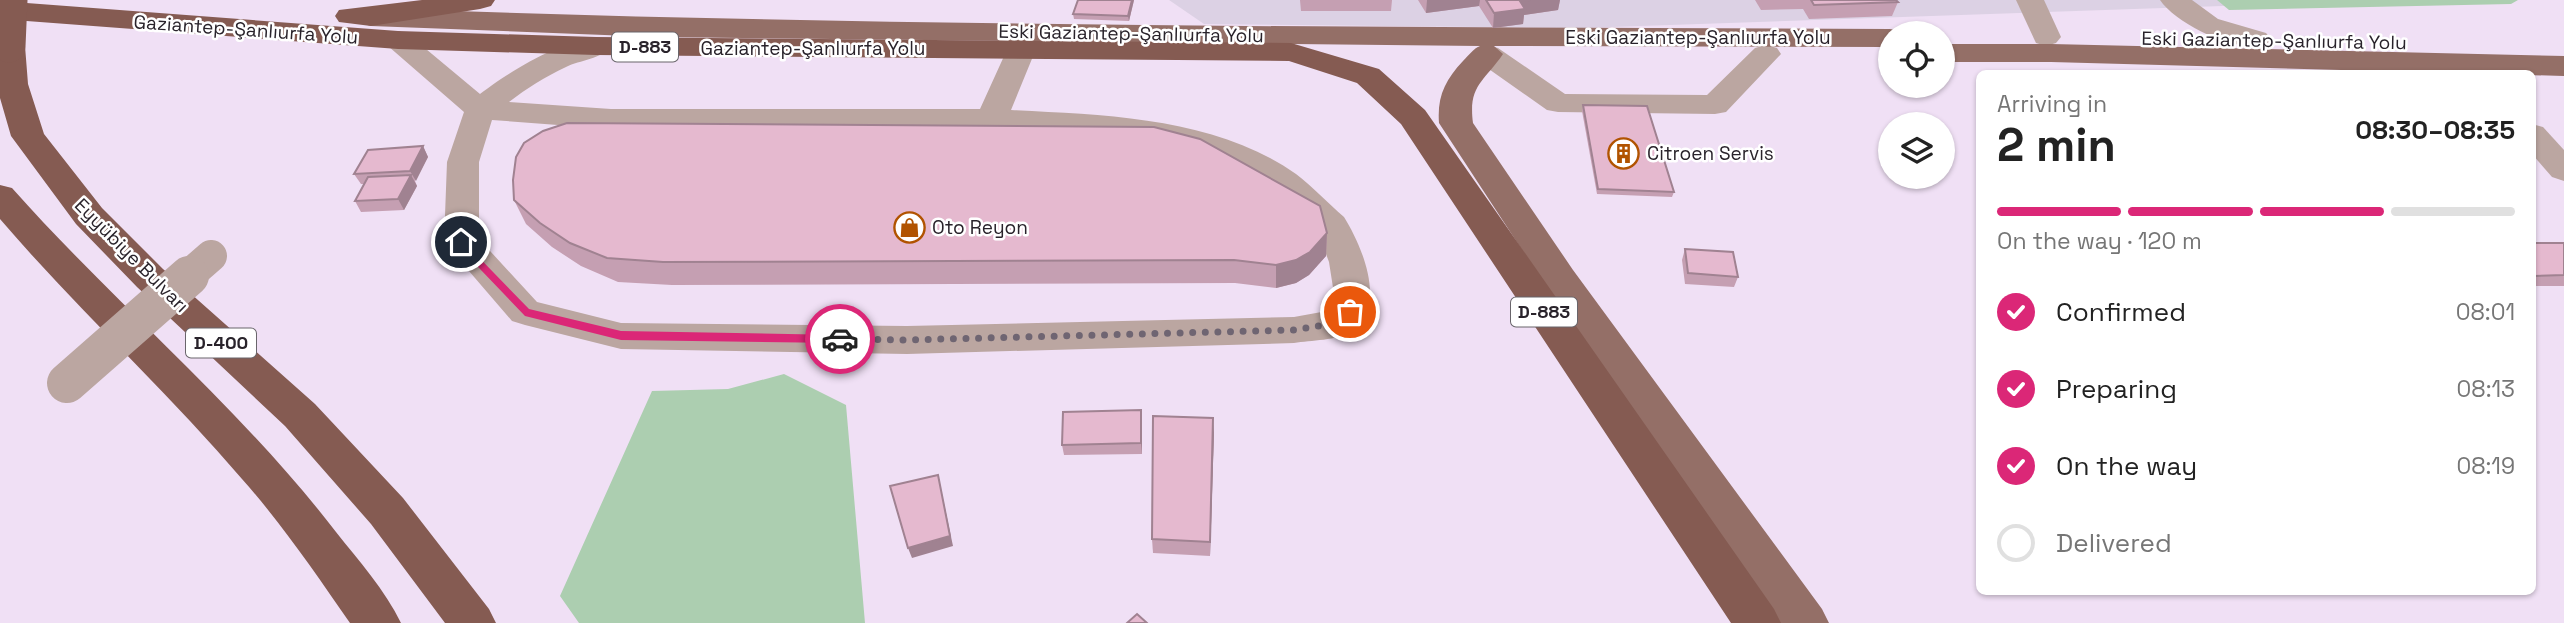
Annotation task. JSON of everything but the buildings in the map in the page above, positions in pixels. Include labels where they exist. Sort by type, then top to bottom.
[{"type":"highway","name":"D-400","points":[[4,28],[11,0]]},
{"type":"highway","name":"Gaziantep-Şanlıurfa Yolu","points":[[147,0],[371,17],[480,0]]},
{"type":"highway","name":"Gaziantep-Şanlıurfa Yolu","points":[[4,28],[596,46],[1291,52]]},
{"type":"highway","name":"Eyyübiye Bulvarı","points":[[4,28],[12,84],[28,136],[89,216],[149,278],[300,415],[387,511],[472,623]]},
{"type":"highway","name":"D-883","points":[[1291,52],[1368,76],[1413,117],[1757,623]]},
{"type":"highway","points":[[0,196],[94,302]]},
{"type":"highway","name":"D-400","points":[[0,240],[94,302],[240,449],[333,561],[377,623]]},
{"type":"main road","points":[[573,0],[576,8],[589,18],[656,28]]},
{"type":"main road","name":"Eski Gaziantep-Şanlıurfa Yolu","points":[[371,17],[656,28],[1490,37],[1878,38]]},
{"type":"main road","name":"Eski Gaziantep-Şanlıurfa Yolu","points":[[1955,38],[2564,44]]},
{"type":"main road","name":"Eski Gaziantep-Şanlıurfa Yolu","points":[[1291,52],[1878,54]]},
{"type":"main road","name":"Eski Gaziantep-Şanlıurfa Yolu","points":[[1955,53],[2051,53],[2476,70],[2564,66]]},
{"type":"main road","points":[[1487,54],[1461,82],[1452,102],[1455,123],[1560,279],[1805,623]]},
{"type":"street","points":[[2030,0],[2046,37]]},
{"type":"street","points":[[2174,0],[2208,25],[2256,39]]},
{"type":"street","points":[[398,40],[480,110],[611,119],[992,119],[1105,125],[1192,140],[1247,161],[1284,182],[1332,225],[1347,262],[1352,294],[1350,312],[1337,323],[1294,330],[906,340],[621,336],[525,312],[461,242],[463,162],[480,110],[517,80],[559,59],[596,46]]},
{"type":"street","points":[[992,119],[1021,49]]},
{"type":"street","points":[[1487,54],[1558,103],[1715,105],[1766,54]]},
{"type":"street","points":[[2536,138],[2564,170]]},
{"type":"street","points":[[67,383],[211,256]]},
{"type":"shaded area","points":[[1169,0],[2398,0],[1582,28],[1204,24]]},
{"type":"green space","points":[[2217,0],[2518,0],[2511,4],[2229,10]]},
{"type":"green space","points":[[784,374],[846,405],[865,623],[579,623],[560,596],[652,391],[728,389]]},
{"type":"way so far","points":[[840,339],[906,340],[1294,330],[1337,323],[1350,312]]},
{"type":"place","name":"Citroen Servis","points":[[1624,153]]},
{"type":"place","name":"Oto Reyon","points":[[909,227]]},
{"type":"route","points":[[461,242],[525,312],[621,336],[840,339]]}]
